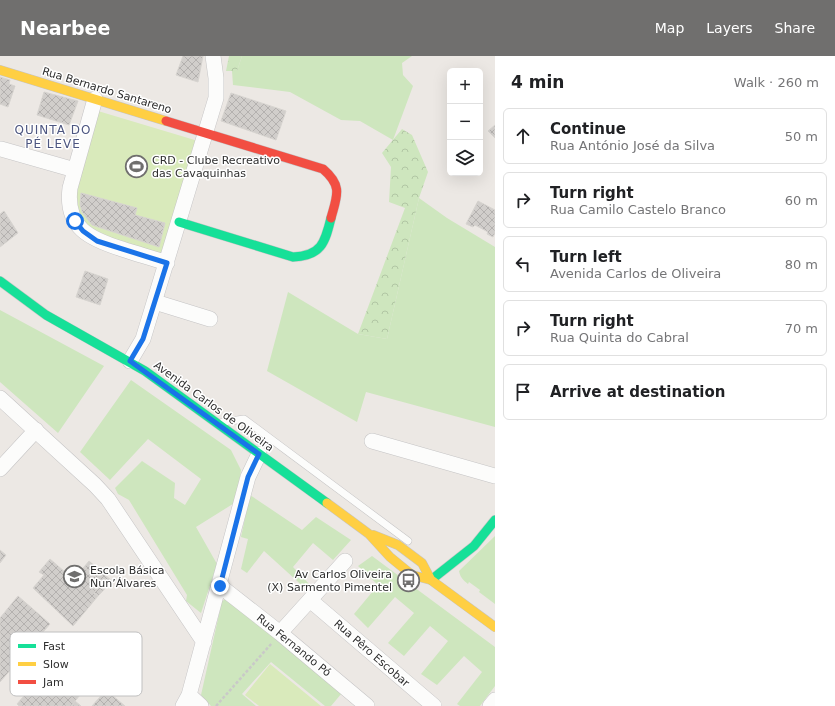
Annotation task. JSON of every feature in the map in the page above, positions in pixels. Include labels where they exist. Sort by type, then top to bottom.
[{"type":"main road","name":"Rua Bernardo Santareno","points":[[0,70],[323,169],[330,174],[336,184],[338,195],[325,243],[310,255],[293,257],[179,222]]},
{"type":"main road","name":"Avenida Carlos de Oliveira","points":[[0,281],[16,296],[34,308],[130,361],[219,423],[259,454],[313,481],[369,534],[390,557],[412,575],[431,580],[495,627]]},
{"type":"main road","points":[[431,580],[474,546],[495,520]]},
{"type":"main road","name":"Avenida Carlos de Oliveira","points":[[369,534],[398,545],[422,563],[431,580]]},
{"type":"street","points":[[130,361],[143,339],[216,98],[216,78],[213,56]]},
{"type":"street","points":[[96,99],[75,170],[69,200],[75,221],[83,231],[97,241],[167,263]]},
{"type":"street","points":[[0,149],[75,170]]},
{"type":"street","points":[[155,302],[210,319]]},
{"type":"street","points":[[0,398],[95,485],[108,499],[204,642]]},
{"type":"street","points":[[0,469],[36,430]]},
{"type":"street","points":[[372,440],[495,476]]},
{"type":"street","points":[[201,706],[186,701],[220,586],[248,477],[259,454]]},
{"type":"street","points":[[280,633],[345,561]]},
{"type":"street","name":"Rua Fernando Pó","points":[[220,586],[280,633],[367,706]]},
{"type":"street","name":"Rua Pêro Escobar","points":[[310,600],[434,706]]},
{"type":"street","points":[[490,706],[495,700]]},
{"type":"lane","points":[[219,423],[244,419],[313,481],[408,540],[408,553]]},
{"type":"path","points":[[216,706],[280,633]]},
{"type":"green space","points":[[229,56],[242,56],[237,71],[226,71]]},
{"type":"green space","points":[[242,56],[412,56],[402,63],[403,75],[413,86],[393,140],[360,121],[341,120],[290,92],[233,85],[232,71],[237,71]]},
{"type":"green space","name":"CRD - Clube Recreativo das Cavaquinhas","points":[[98,111],[198,141],[162,254],[96,236],[77,215],[74,189]]},
{"type":"green space","points":[[402,129],[412,135],[428,172],[419,198],[387,339],[358,334],[405,208],[389,202],[391,167],[382,153]]},
{"type":"green space","points":[[419,198],[447,218],[495,247],[495,427],[366,392],[357,422],[267,371],[288,292],[358,334],[387,339]]},
{"type":"green space","points":[[0,310],[104,366],[58,433],[0,382]]},
{"type":"green space","points":[[131,380],[231,450],[241,470],[236,502],[196,527],[217,564],[201,613],[186,601],[187,595],[129,500],[118,494],[115,488],[142,461],[175,483],[174,498],[185,505],[201,479],[148,439],[110,480],[80,452]]},
{"type":"green space","points":[[250,495],[302,530],[316,517],[351,540],[333,560],[313,543],[293,567],[311,586],[307,590],[264,551],[247,573],[241,569],[248,539],[241,537]]},
{"type":"green space","points":[[495,536],[495,604],[479,592],[480,590],[469,582],[468,584],[461,577],[459,571]]},
{"type":"green space","points":[[372,556],[495,647],[495,686],[480,706],[460,706],[457,704],[482,672],[464,656],[437,685],[421,674],[448,641],[430,626],[404,656],[388,643],[414,613],[395,597],[368,628],[354,614],[378,585],[358,566]]},
{"type":"green space","points":[[226,599],[342,693],[331,706],[325,706],[271,662],[242,694],[256,706],[211,706],[201,695],[222,601]]},
{"type":"green space","points":[[270,664],[321,706],[259,706],[245,695]]},
{"type":"building","points":[[183,56],[203,56],[198,82],[176,75]]},
{"type":"building","points":[[0,77],[10,80],[9,84],[15,86],[8,107],[0,104]]},
{"type":"building","points":[[44,92],[78,101],[69,125],[37,115]]},
{"type":"building","points":[[231,93],[286,111],[276,140],[221,121]]},
{"type":"building","points":[[495,125],[495,138],[488,131]]},
{"type":"building","points":[[81,193],[137,208],[135,215],[165,223],[159,247],[92,225],[82,212],[80,204]]},
{"type":"building","points":[[478,201],[495,210],[495,233],[493,237],[487,234],[488,232],[475,225],[473,227],[466,224]]},
{"type":"building","points":[[4,211],[18,233],[0,247],[0,214]]},
{"type":"building","points":[[85,271],[108,279],[100,305],[76,297]]},
{"type":"building","points":[[0,550],[6,555],[0,563]]},
{"type":"building","points":[[50,559],[73,579],[84,567],[103,583],[94,593],[98,596],[73,626],[33,588],[44,575],[39,572]]},
{"type":"building","points":[[89,561],[112,581],[98,596],[94,593],[103,583],[84,567]]},
{"type":"building","points":[[18,596],[50,624],[43,632],[10,632],[10,670],[0,682],[0,618]]},
{"type":"building","points":[[24,696],[79,696],[71,706],[19,706],[17,704]]},
{"type":"building","points":[[101,696],[113,696],[125,706],[92,706]]},
{"type":"building","points":[[75,701],[81,706],[71,706]]},
{"type":"traffic: fast","points":[[179,222],[293,257],[310,254],[316,251],[324,241],[331,218]]},
{"type":"traffic: fast","points":[[0,281],[46,315],[145,371],[327,503]]},
{"type":"traffic: fast","points":[[431,580],[474,546],[495,520]]},
{"type":"traffic: slow","points":[[0,70],[166,121]]},
{"type":"traffic: slow","points":[[327,503],[369,534],[390,557],[412,575],[431,580],[495,627]]},
{"type":"traffic: slow","points":[[373,535],[398,545],[422,563],[431,580]]},
{"type":"traffic: jam","points":[[166,121],[323,169],[334,181],[337,192],[331,218]]},
{"type":"place","name":"CRD - Clube Recreativo das Cavaquinhas","points":[[136,166]]},
{"type":"place","name":"Escola Básica Nun’Álvares","points":[[75,576]]},
{"type":"place","name":"Av Carlos Oliveira (X) Sarmento Pimentel","points":[[408,580]]},
{"type":"district","name":"QUINTA DO PÉ LEVE","points":[[53,137]]},
{"type":"route","points":[[75,221],[83,231],[97,241],[167,263],[143,339],[130,361],[219,423],[259,454],[248,477],[220,586]]}]
